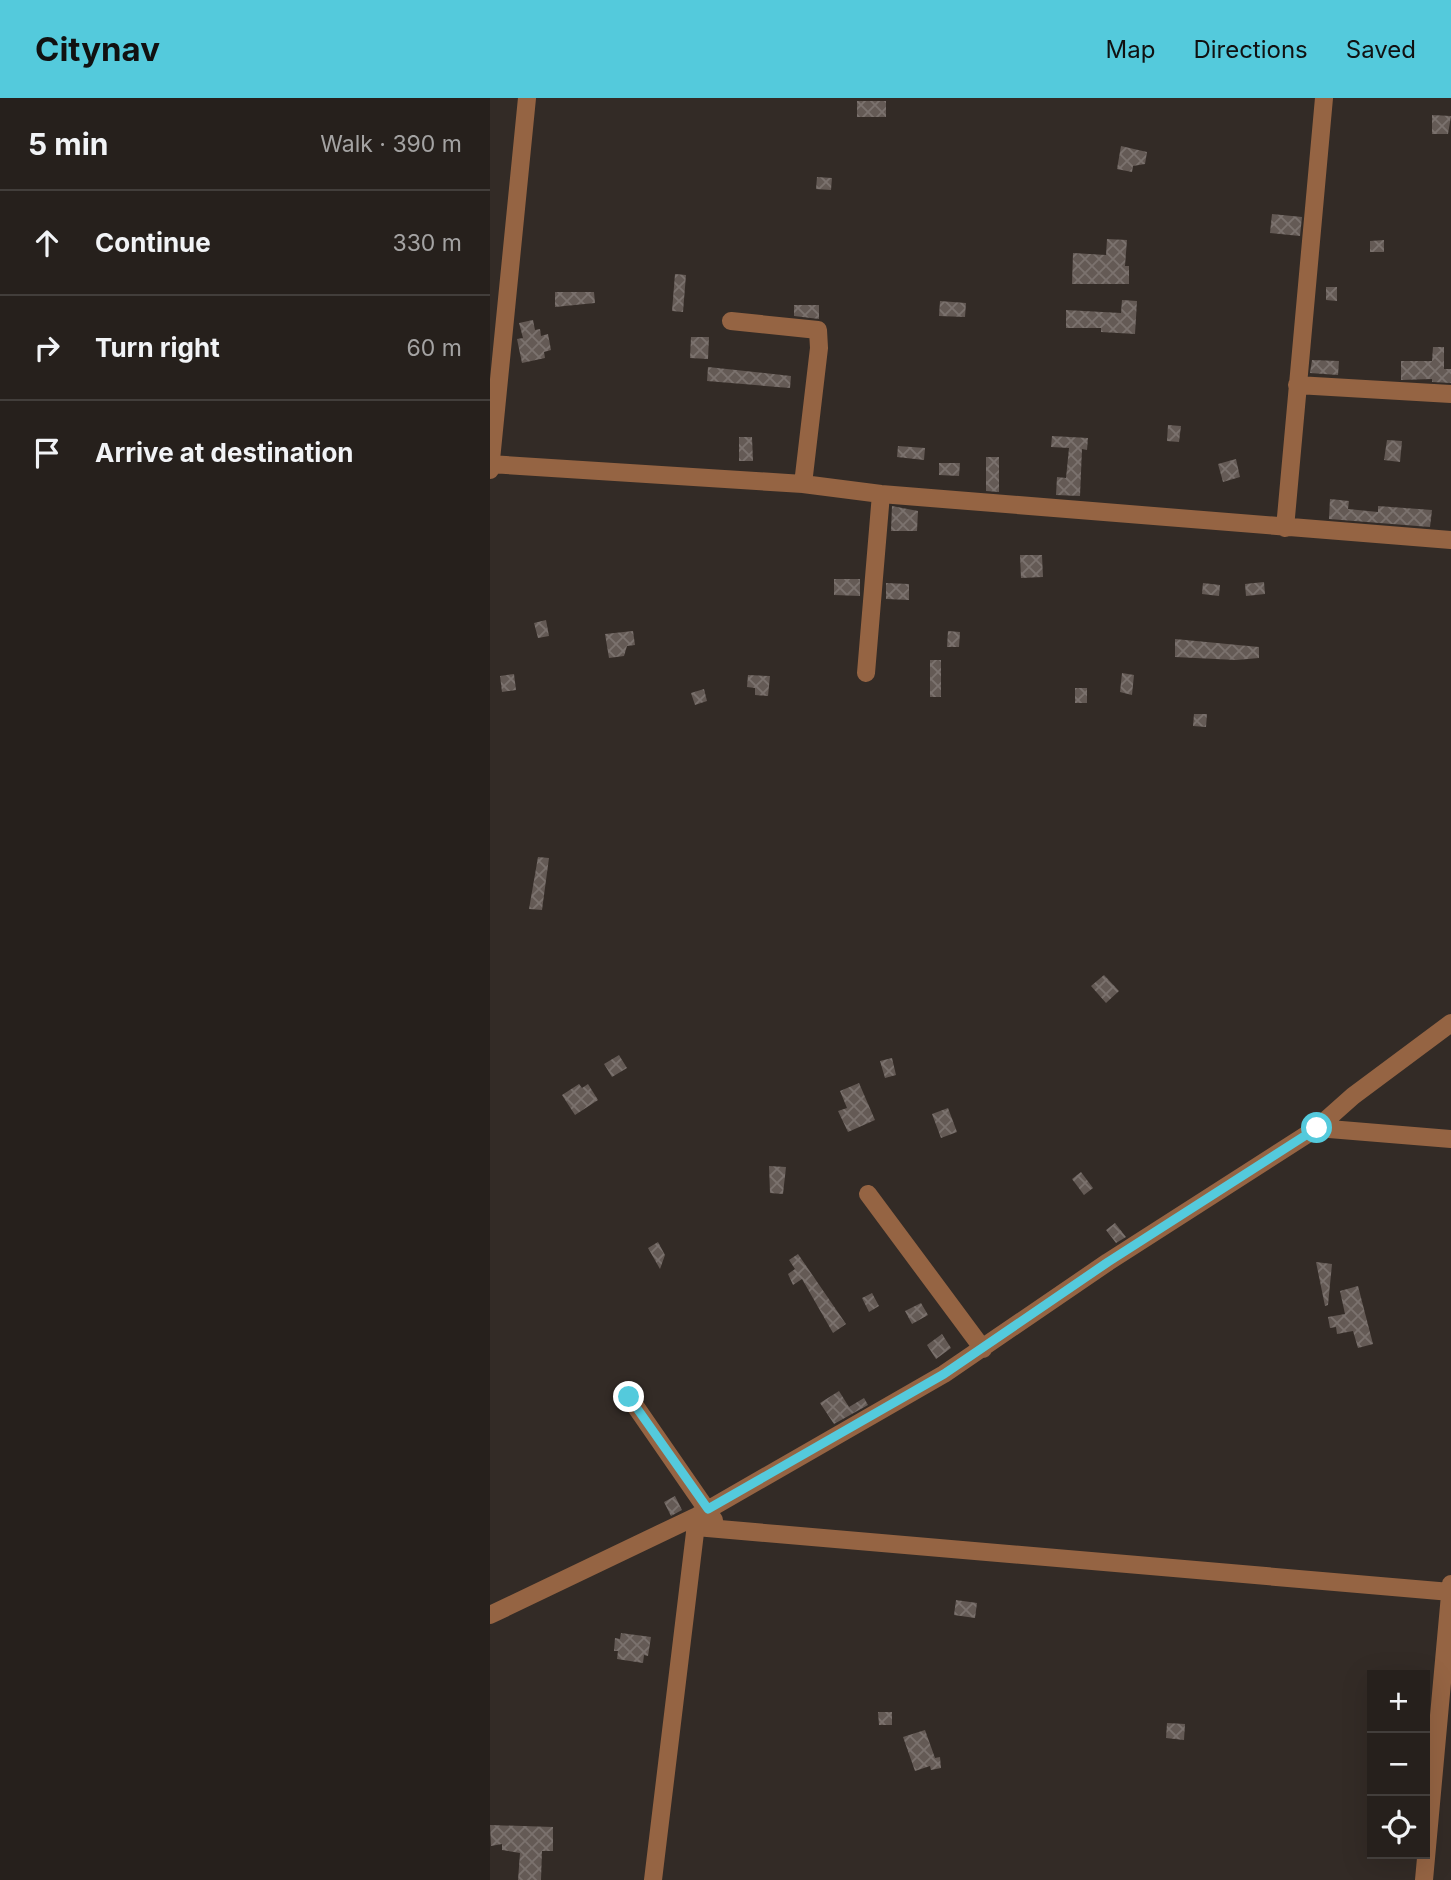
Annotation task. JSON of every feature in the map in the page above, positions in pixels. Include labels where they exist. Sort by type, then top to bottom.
[{"type":"street","points":[[490,470],[527,98]]},
{"type":"street","points":[[1285,528],[1324,98]]},
{"type":"street","points":[[731,321],[818,330],[819,348],[803,484]]},
{"type":"street","points":[[1297,385],[1451,394]]},
{"type":"street","points":[[490,464],[803,484],[881,494],[1451,540]]},
{"type":"street","points":[[866,673],[881,494]]},
{"type":"street","points":[[490,1615],[700,1517],[983,1349],[1108,1262],[1317,1128],[1353,1096],[1451,1023]]},
{"type":"street","points":[[1317,1128],[1451,1139]]},
{"type":"street","points":[[869,1194],[983,1349]]},
{"type":"street","points":[[629,1397],[700,1517],[719,1529],[1451,1592]]},
{"type":"street","points":[[653,1880],[700,1517]]},
{"type":"street","points":[[1424,1880],[1451,1584]]},
{"type":"building","points":[[857,101],[886,101],[886,117],[857,117]]},
{"type":"building","points":[[1432,115],[1451,116],[1448,134],[1432,134]]},
{"type":"building","points":[[1121,146],[1147,152],[1145,164],[1133,166],[1132,172],[1117,169]]},
{"type":"building","points":[[817,177],[832,178],[831,190],[816,189]]},
{"type":"building","points":[[1272,214],[1302,217],[1300,236],[1270,233]]},
{"type":"building","points":[[1107,239],[1127,240],[1125,266],[1129,266],[1129,284],[1072,284],[1073,253],[1106,255]]},
{"type":"building","points":[[1384,240],[1384,252],[1370,252],[1370,241]]},
{"type":"building","points":[[675,274],[686,275],[683,312],[672,311]]},
{"type":"building","points":[[1326,287],[1337,287],[1337,301],[1326,300]]},
{"type":"building","points":[[555,292],[594,292],[595,303],[555,307]]},
{"type":"building","points":[[1122,300],[1137,301],[1135,334],[1101,332],[1101,328],[1066,328],[1066,310],[1121,313]]},
{"type":"building","points":[[940,301],[966,303],[965,317],[939,316]]},
{"type":"building","points":[[794,305],[819,305],[819,319],[794,316]]},
{"type":"building","points":[[533,320],[535,330],[540,329],[541,336],[548,334],[551,350],[544,352],[545,358],[522,363],[517,339],[523,338],[519,323]]},
{"type":"building","points":[[691,337],[709,337],[708,359],[690,358]]},
{"type":"building","points":[[1433,347],[1444,347],[1444,369],[1451,369],[1451,383],[1432,382],[1432,379],[1401,380],[1401,361],[1432,361]]},
{"type":"building","points":[[1312,360],[1339,361],[1338,375],[1310,373]]},
{"type":"building","points":[[708,367],[791,376],[790,388],[707,381]]},
{"type":"building","points":[[1168,425],[1181,426],[1179,442],[1167,441]]},
{"type":"building","points":[[1052,436],[1088,438],[1087,450],[1082,449],[1080,496],[1056,495],[1057,477],[1066,478],[1069,448],[1051,447]]},
{"type":"building","points":[[739,437],[752,437],[753,461],[739,461]]},
{"type":"building","points":[[1387,440],[1402,441],[1400,462],[1384,460]]},
{"type":"building","points":[[898,446],[925,448],[924,460],[897,457]]},
{"type":"building","points":[[986,457],[999,457],[999,492],[986,491]]},
{"type":"building","points":[[1236,459],[1240,477],[1223,482],[1218,464]]},
{"type":"building","points":[[939,463],[960,463],[959,476],[939,475]]},
{"type":"building","points":[[1330,499],[1349,501],[1348,509],[1378,512],[1378,506],[1432,510],[1430,527],[1329,519]]},
{"type":"building","points":[[892,506],[918,511],[917,531],[891,531]]},
{"type":"building","points":[[1020,555],[1042,555],[1043,577],[1021,578]]},
{"type":"building","points":[[834,579],[860,579],[860,596],[834,595]]},
{"type":"building","points":[[1264,582],[1265,594],[1246,596],[1245,584]]},
{"type":"building","points":[[886,583],[909,584],[909,600],[886,599]]},
{"type":"building","points":[[1203,583],[1220,585],[1219,596],[1202,594]]},
{"type":"building","points":[[546,620],[549,636],[538,638],[534,623]]},
{"type":"building","points":[[633,631],[635,645],[627,646],[624,656],[609,658],[605,634]]},
{"type":"building","points":[[948,631],[960,632],[959,647],[947,647]]},
{"type":"building","points":[[1175,639],[1259,647],[1259,658],[1236,660],[1175,657]]},
{"type":"building","points":[[930,660],[941,660],[941,697],[930,697]]},
{"type":"building","points":[[1122,673],[1134,675],[1132,695],[1120,692]]},
{"type":"building","points":[[514,674],[516,690],[502,692],[500,676]]},
{"type":"building","points":[[748,675],[770,676],[768,696],[755,695],[755,688],[747,687]]},
{"type":"building","points":[[1075,688],[1087,688],[1087,703],[1075,703]]},
{"type":"building","points":[[704,689],[707,701],[695,705],[691,693]]},
{"type":"building","points":[[1194,714],[1207,714],[1206,727],[1193,726]]},
{"type":"building","points":[[538,857],[549,858],[542,910],[529,909]]},
{"type":"building","points":[[1104,975],[1119,991],[1106,1003],[1091,986]]},
{"type":"building","points":[[619,1055],[627,1068],[612,1077],[604,1064]]},
{"type":"building","points":[[892,1058],[896,1075],[885,1078],[880,1061]]},
{"type":"building","points":[[859,1083],[875,1120],[848,1132],[838,1111],[847,1108],[840,1091]]},
{"type":"building","points":[[579,1084],[582,1088],[588,1084],[598,1100],[575,1115],[562,1095]]},
{"type":"building","points":[[948,1108],[957,1132],[941,1138],[932,1114]]},
{"type":"building","points":[[769,1166],[786,1167],[783,1194],[770,1193]]},
{"type":"building","points":[[1081,1172],[1093,1188],[1084,1195],[1072,1179]]},
{"type":"building","points":[[1115,1223],[1126,1237],[1116,1243],[1106,1230]]},
{"type":"building","points":[[658,1242],[665,1255],[660,1269],[648,1248]]},
{"type":"building","points":[[798,1254],[846,1324],[833,1333],[802,1279],[793,1285],[788,1274],[795,1269],[789,1260]]},
{"type":"building","points":[[1316,1262],[1332,1264],[1328,1305],[1325,1306]]},
{"type":"building","points":[[1358,1286],[1373,1344],[1358,1348],[1353,1331],[1337,1334],[1336,1327],[1330,1328],[1328,1317],[1345,1314],[1340,1291]]},
{"type":"building","points":[[872,1293],[879,1306],[869,1312],[862,1298]]},
{"type":"building","points":[[921,1303],[928,1315],[912,1324],[905,1311]]},
{"type":"building","points":[[942,1334],[951,1348],[936,1359],[927,1345]]},
{"type":"building","points":[[839,1391],[849,1407],[864,1398],[868,1405],[834,1424],[820,1403]]},
{"type":"building","points":[[675,1496],[682,1510],[671,1516],[664,1502]]},
{"type":"building","points":[[956,1600],[977,1603],[975,1618],[954,1615]]},
{"type":"building","points":[[621,1633],[651,1637],[648,1656],[644,1655],[643,1663],[617,1659],[618,1651],[614,1651],[615,1638],[620,1639]]},
{"type":"building","points":[[878,1712],[892,1712],[892,1725],[879,1725]]},
{"type":"building","points":[[1167,1723],[1185,1724],[1184,1740],[1166,1738]]},
{"type":"building","points":[[925,1730],[935,1758],[940,1757],[941,1768],[931,1770],[930,1766],[915,1771],[903,1737]]},
{"type":"building","points":[[490,1825],[553,1827],[553,1851],[542,1851],[541,1880],[518,1880],[520,1853],[502,1850],[502,1844],[491,1846]]},
{"type":"route","points":[[629,1397],[708,1509],[944,1374],[1108,1262],[1317,1128]]}]
